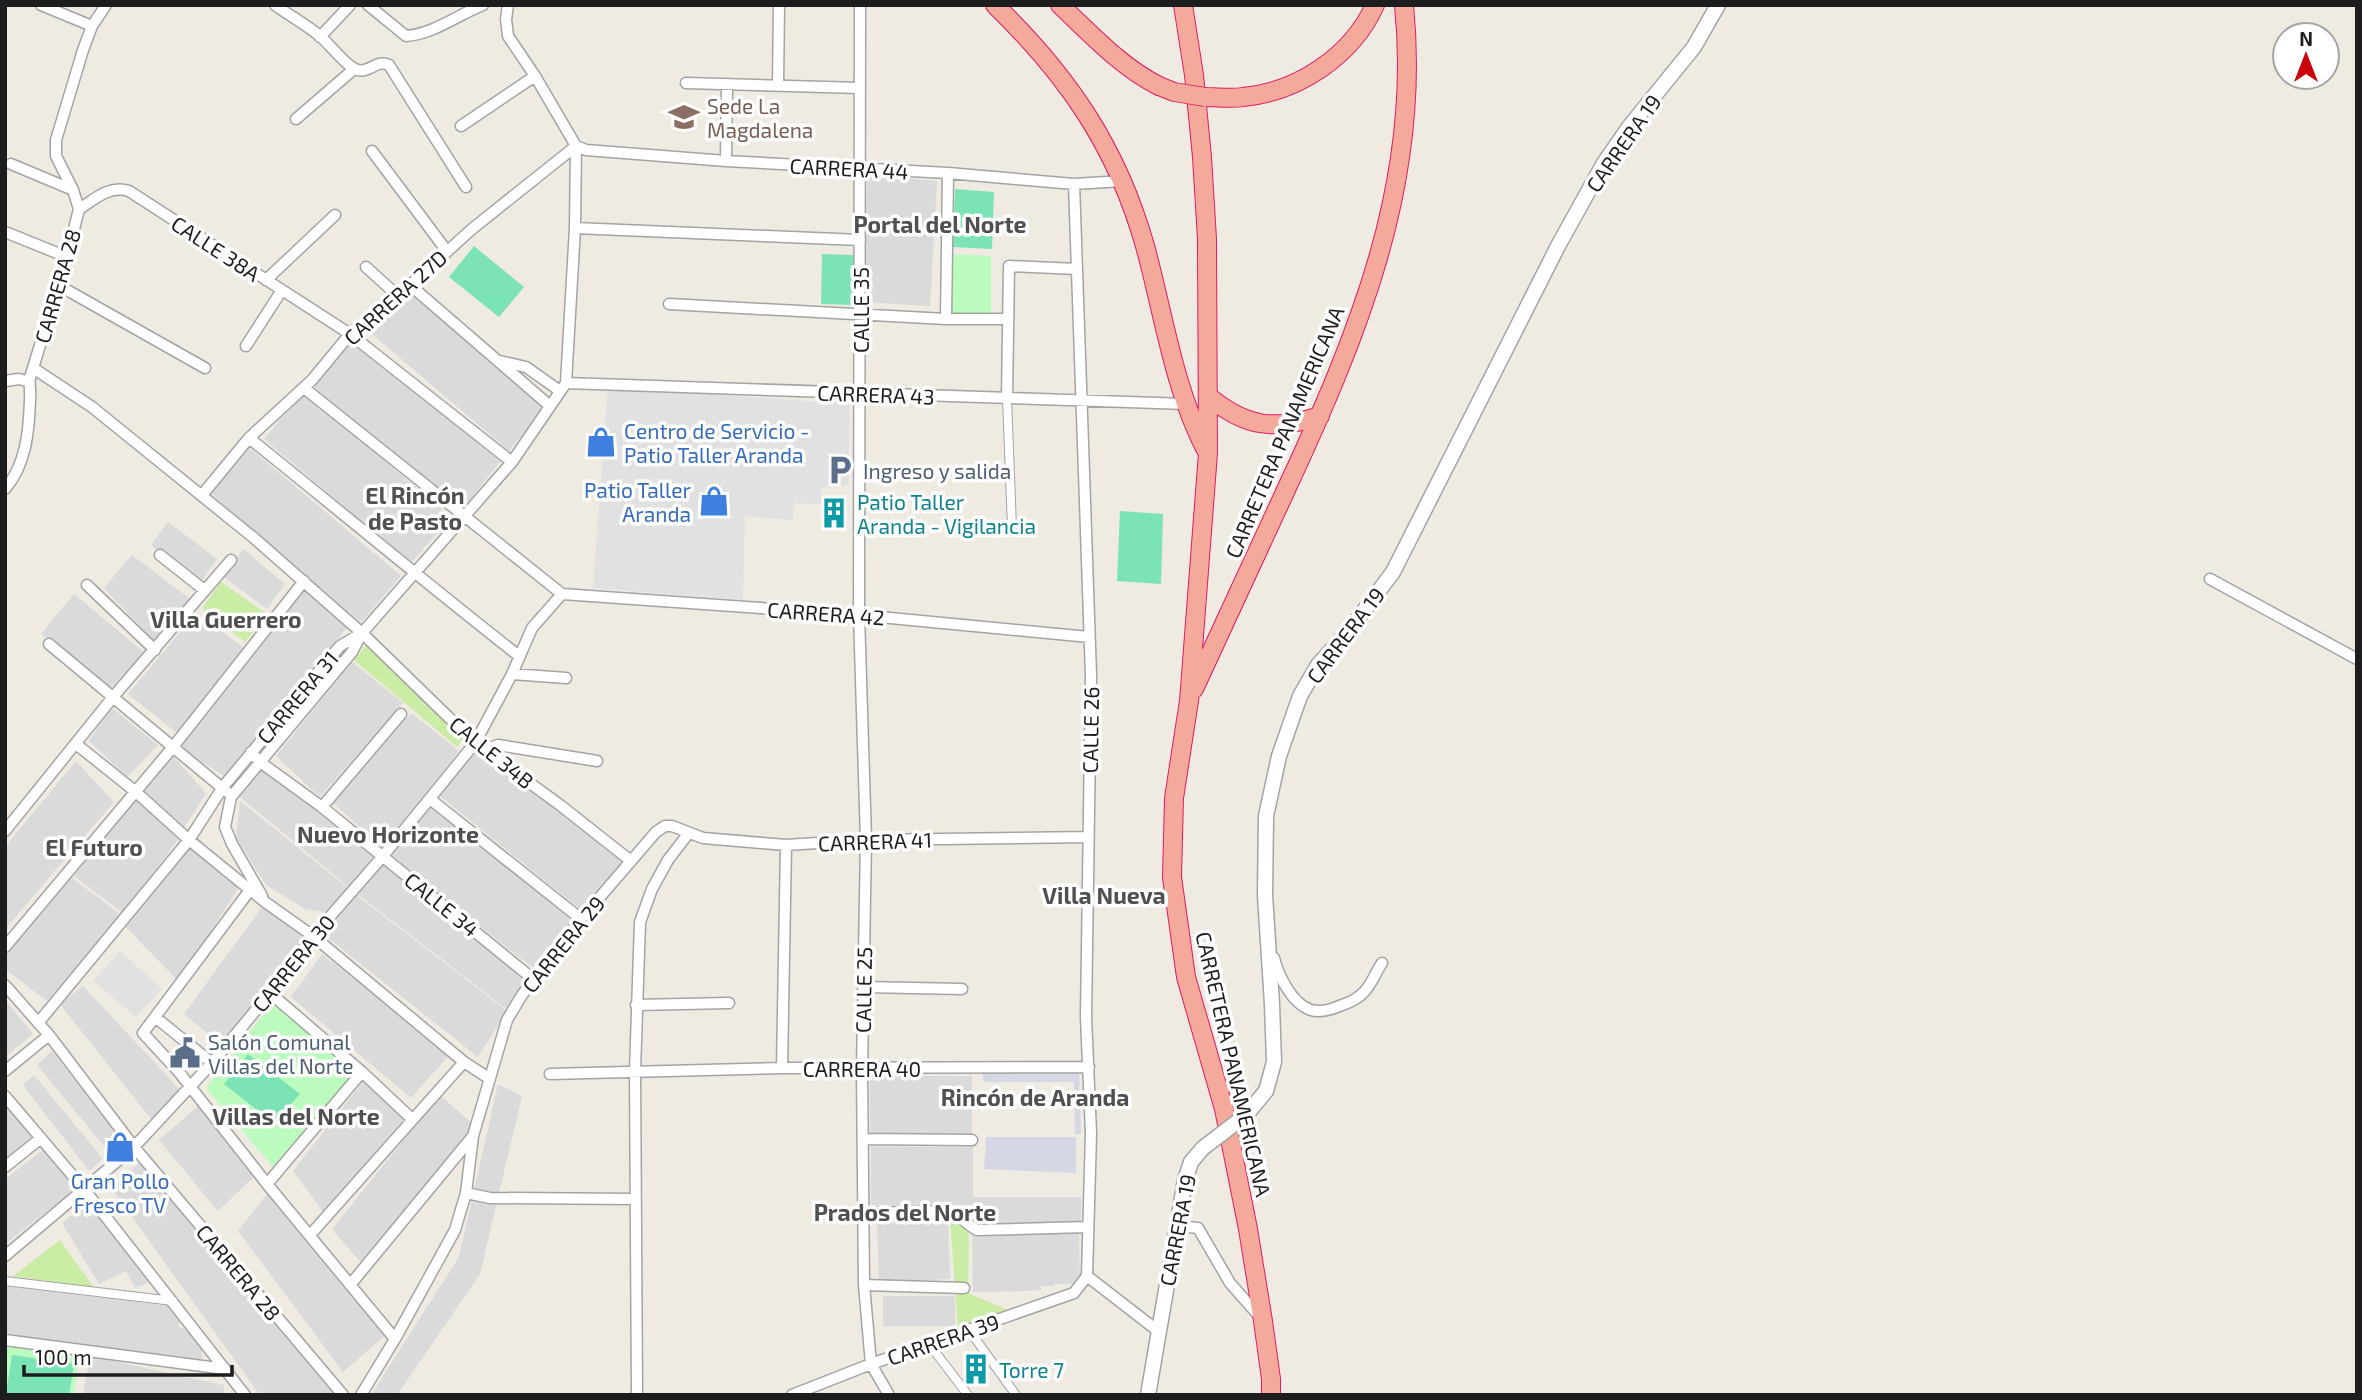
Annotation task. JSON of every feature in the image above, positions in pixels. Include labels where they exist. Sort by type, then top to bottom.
[{"type":"highway","points":[[995,5],[1031,40],[1069,86],[1097,130],[1123,181],[1144,243],[1187,404],[1196,432],[1208,453]]},
{"type":"highway","points":[[1060,5],[1124,64],[1159,86],[1174,92],[1205,97],[1244,97],[1281,89],[1316,73],[1345,48],[1369,18],[1375,5]]},
{"type":"highway","name":"CARRETERA PANAMERICANA","points":[[1183,5],[1194,75],[1207,239],[1208,453],[1189,701],[1174,798],[1172,877],[1186,977],[1224,1109],[1248,1229],[1263,1321],[1270,1395]]},
{"type":"highway","name":"CARRETERA PANAMERICANA","points":[[1189,701],[1320,416],[1357,325],[1392,214],[1403,150],[1407,88],[1404,5]]},
{"type":"highway","points":[[1208,396],[1227,411],[1261,424],[1297,424],[1320,416]]},
{"type":"street","points":[[41,5],[92,26]]},
{"type":"street","name":"CARRERA 28","points":[[5,489],[19,469],[25,445],[30,396],[27,381],[67,257],[79,209],[56,156],[56,140],[92,26],[106,5]]},
{"type":"street","points":[[275,5],[320,37],[354,69],[368,71],[379,63],[389,65],[466,187]]},
{"type":"street","points":[[320,37],[350,5]]},
{"type":"street","points":[[368,5],[406,36],[438,27],[483,5]]},
{"type":"street","points":[[497,360],[526,367],[563,387],[575,228],[576,146],[508,36],[508,5]]},
{"type":"street","points":[[778,85],[779,5]]},
{"type":"street","name":"CALLE 35","points":[[859,615],[860,5]]},
{"type":"street","name":"CARRERA 19","points":[[1148,1395],[1157,1331],[1185,1180],[1191,1161],[1203,1148],[1246,1115],[1266,1091],[1274,1062],[1266,924],[1266,816],[1279,756],[1300,696],[1318,665],[1348,632],[1393,572],[1558,246],[1604,163],[1629,127],[1694,47],[1718,5]]},
{"type":"street","points":[[296,119],[354,69]]},
{"type":"street","points":[[461,126],[535,76]]},
{"type":"street","points":[[686,83],[860,88]]},
{"type":"street","points":[[726,161],[727,84]]},
{"type":"street","name":"CARRERA 44","points":[[576,146],[586,150],[726,161],[948,173],[1074,184],[1123,181]]},
{"type":"street","name":"CARRERA 27D","points":[[202,495],[249,438],[304,388],[350,334],[398,296],[446,250],[576,146]]},
{"type":"street","points":[[372,152],[446,250]]},
{"type":"street","points":[[11,164],[73,190]]},
{"type":"street","points":[[946,319],[948,173]]},
{"type":"street","name":"CALLE 26","points":[[1074,184],[1089,637],[1086,1017],[1091,1133],[1087,1276]]},
{"type":"street","name":"CALLE 38A","points":[[79,209],[109,190],[118,188],[129,191],[350,334],[512,462]]},
{"type":"street","points":[[266,280],[335,215]]},
{"type":"street","points":[[575,228],[860,240]]},
{"type":"street","points":[[5,232],[67,257]]},
{"type":"street","points":[[1012,528],[1007,398],[1009,266],[1077,269]]},
{"type":"street","points":[[366,267],[398,296]]},
{"type":"street","points":[[58,285],[205,368]]},
{"type":"street","points":[[410,285],[550,406]]},
{"type":"street","points":[[246,346],[282,290]]},
{"type":"street","points":[[669,304],[946,319],[1007,319]]},
{"type":"street","name":"CALLE 34B","points":[[33,368],[92,407],[202,495],[362,633],[480,747],[631,861]]},
{"type":"street","points":[[5,381],[27,381]]},
{"type":"street","name":"CARRERA 43","points":[[563,387],[1187,404]]},
{"type":"street","name":"CARRERA 31","points":[[38,1023],[189,840],[223,788],[251,752],[340,646],[362,633],[512,462],[563,387]]},
{"type":"street","points":[[304,388],[562,594]]},
{"type":"street","points":[[249,438],[519,656]]},
{"type":"street","points":[[160,555],[204,589]]},
{"type":"street","points":[[5,831],[230,560]]},
{"type":"street","points":[[2210,579],[2357,659]]},
{"type":"street","points":[[5,947],[173,747],[304,581]]},
{"type":"street","points":[[87,585],[155,650]]},
{"type":"street","name":"CARRERA 42","points":[[562,594],[859,615],[1089,637]]},
{"type":"street","name":"CARRERA 30","points":[[5,1256],[134,1147],[190,1087],[270,993],[313,936],[430,799],[480,747],[532,628],[562,594]]},
{"type":"street","name":"CALLE 25","points":[[859,615],[866,840],[862,1069],[864,1285],[871,1364]]},
{"type":"street","points":[[265,902],[225,827],[231,797],[352,652],[362,633]]},
{"type":"street","points":[[49,644],[231,797]]},
{"type":"street","points":[[512,674],[566,678]]},
{"type":"street","points":[[322,807],[401,714]]},
{"type":"street","points":[[76,744],[250,890],[313,936],[464,1062],[490,1079]]},
{"type":"street","points":[[480,747],[498,745],[597,761]]},
{"type":"street","name":"CALLE 34","points":[[251,752],[260,762],[322,807],[533,979]]},
{"type":"street","points":[[430,799],[581,919]]},
{"type":"street","name":"CARRERA 41","points":[[665,826],[672,826],[703,838],[786,845],[866,840],[1088,837]]},
{"type":"street","name":"CARRERA 29","points":[[473,1136],[508,1020],[522,995],[581,919],[656,832],[665,826]]},
{"type":"street","points":[[637,1395],[635,1071],[640,922],[652,889],[668,860],[688,834]]},
{"type":"street","points":[[782,1068],[786,845]]},
{"type":"street","points":[[250,890],[143,1033],[395,1339]]},
{"type":"street","points":[[1266,924],[1277,970],[1293,996],[1301,1005],[1312,1010],[1330,1010],[1354,1001],[1366,990],[1382,963]]},
{"type":"street","name":"CARRERA 28","points":[[5,985],[49,1035],[134,1147],[343,1395]]},
{"type":"street","points":[[863,987],[961,989]]},
{"type":"street","points":[[270,993],[412,1119]]},
{"type":"street","points":[[636,1004],[729,1003]]},
{"type":"street","points":[[155,1017],[212,1063]]},
{"type":"street","points":[[5,1071],[49,1035]]},
{"type":"street","points":[[310,1236],[464,1062]]},
{"type":"street","name":"CARRERA 40","points":[[635,1071],[1089,1067]]},
{"type":"street","points":[[550,1074],[635,1071]]},
{"type":"street","points":[[267,1184],[362,1072]]},
{"type":"street","points":[[5,1096],[84,1189],[245,1395]]},
{"type":"street","points":[[361,1395],[455,1230],[466,1193],[473,1136]]},
{"type":"street","points":[[350,1285],[473,1136]]},
{"type":"street","points":[[5,1167],[41,1138]]},
{"type":"street","points":[[863,1139],[972,1140]]},
{"type":"street","points":[[466,1193],[490,1198],[635,1199]]},
{"type":"street","points":[[864,1213],[956,1213],[966,1224],[977,1230],[1087,1227]]},
{"type":"street","points":[[1177,1226],[1198,1228],[1230,1283],[1263,1321]]},
{"type":"street","points":[[1087,1276],[1157,1331]]},
{"type":"street","name":"CARRERA 39","points":[[792,1395],[871,1364],[1074,1293],[1087,1276]]},
{"type":"street","points":[[5,1281],[173,1301]]},
{"type":"street","points":[[864,1285],[964,1288]]},
{"type":"street","points":[[969,1330],[1016,1395]]},
{"type":"street","points":[[5,1340],[225,1369]]},
{"type":"street","points":[[929,1344],[968,1395]]},
{"type":"street","points":[[871,1364],[889,1395]]},
{"type":"shaded area","points":[[867,174],[937,181],[930,306],[866,302]]},
{"type":"shaded area","points":[[410,289],[547,406],[509,451],[372,334]]},
{"type":"shaded area","points":[[351,342],[501,461],[463,508],[313,389]]},
{"type":"shaded area","name":"Patio Taller Aranda","points":[[608,387],[850,404],[848,485],[821,488],[822,504],[794,503],[793,520],[745,516],[743,600],[593,588]]},
{"type":"shaded area","points":[[303,392],[451,517],[411,563],[264,439]]},
{"type":"shaded area","points":[[250,448],[401,576],[361,622],[210,493]]},
{"type":"shaded area","points":[[168,522],[217,559],[199,584],[151,545]]},
{"type":"shaded area","points":[[243,549],[285,584],[267,609],[224,577]]},
{"type":"shaded area","points":[[132,555],[190,599],[155,642],[104,588]]},
{"type":"shaded area","points":[[305,586],[350,624],[224,776],[179,747]]},
{"type":"shaded area","points":[[74,594],[147,655],[110,688],[41,634]]},
{"type":"shaded area","points":[[197,612],[244,648],[177,733],[128,694]]},
{"type":"shaded area","points":[[352,662],[403,703],[320,797],[276,756]]},
{"type":"shaded area","points":[[111,707],[158,745],[127,777],[89,741]]},
{"type":"shaded area","points":[[411,713],[459,751],[383,847],[332,802]]},
{"type":"shaded area","points":[[477,750],[627,861],[582,911],[440,796]]},
{"type":"shaded area","points":[[168,751],[206,793],[185,827],[139,789]]},
{"type":"shaded area","points":[[76,761],[114,802],[5,929],[5,847]]},
{"type":"shaded area","points":[[263,767],[378,853],[350,888],[240,797]]},
{"type":"shaded area","points":[[135,799],[180,837],[123,913],[74,876]]},
{"type":"shaded area","points":[[240,801],[348,888],[325,912],[305,909],[266,885],[236,838]]},
{"type":"shaded area","points":[[431,805],[574,918],[533,968],[389,855]]},
{"type":"shaded area","points":[[197,836],[240,885],[179,982],[126,927]]},
{"type":"shaded area","points":[[383,860],[529,979],[509,1011],[355,892]]},
{"type":"shaded area","points":[[72,878],[121,915],[47,1001],[5,969],[5,956]]},
{"type":"shaded area","points":[[355,894],[507,1011],[478,1057],[323,934]]},
{"type":"shaded area","points":[[263,906],[306,938],[223,1046],[184,1014]]},
{"type":"shaded area","points":[[120,951],[162,989],[136,1017],[93,981]]},
{"type":"shaded area","points":[[322,954],[451,1053],[411,1098],[291,997]]},
{"type":"shaded area","points":[[83,986],[183,1093],[155,1124],[60,1004]]},
{"type":"shaded area","points":[[5,1000],[33,1034],[5,1057]]},
{"type":"shaded area","points":[[52,1051],[128,1149],[113,1157],[37,1065]]},
{"type":"shaded area","points":[[983,1071],[1079,1071],[1081,1134],[1075,1134],[1074,1082],[983,1082]]},
{"type":"shaded area","points":[[34,1075],[103,1159],[89,1171],[23,1085]]},
{"type":"shaded area","points":[[870,1076],[972,1076],[972,1135],[870,1135]]},
{"type":"shaded area","points":[[366,1078],[407,1115],[324,1213],[293,1171]]},
{"type":"shaded area","points":[[498,1084],[522,1096],[480,1274],[397,1395],[371,1395],[459,1257]]},
{"type":"shaded area","points":[[5,1089],[39,1136],[5,1162]]},
{"type":"shaded area","points":[[440,1095],[480,1130],[369,1272],[332,1229]]},
{"type":"shaded area","points":[[207,1098],[263,1168],[218,1211],[159,1140]]},
{"type":"shaded area","points":[[986,1137],[1076,1137],[1076,1173],[984,1169]]},
{"type":"shaded area","points":[[48,1146],[79,1186],[5,1244],[5,1179]]},
{"type":"shaded area","points":[[871,1147],[973,1147],[973,1197],[1081,1197],[1081,1226],[973,1226],[973,1205],[871,1205]]},
{"type":"shaded area","points":[[149,1154],[340,1395],[260,1395],[111,1188]]},
{"type":"shaded area","points":[[275,1184],[393,1329],[343,1372],[238,1231]]},
{"type":"shaded area","points":[[94,1198],[161,1277],[135,1288],[126,1271],[99,1284],[62,1223]]},
{"type":"shaded area","points":[[948,1221],[950,1279],[879,1282],[877,1223]]},
{"type":"shaded area","points":[[1079,1233],[1080,1284],[1041,1286],[1041,1290],[973,1292],[972,1235]]},
{"type":"shaded area","points":[[5,1286],[178,1307],[179,1327],[203,1339],[201,1365],[5,1333]]},
{"type":"shaded area","points":[[883,1296],[955,1296],[955,1326],[883,1326]]},
{"type":"shaded area","points":[[90,1356],[224,1385],[224,1395],[83,1395]]},
{"type":"green space","points":[[955,189],[994,192],[992,249],[953,247]]},
{"type":"green space","points":[[474,246],[524,287],[499,317],[449,277]]},
{"type":"green space","points":[[822,254],[855,255],[854,305],[821,304]]},
{"type":"green space","points":[[948,254],[991,256],[991,316],[948,317]]},
{"type":"green space","points":[[1120,511],[1163,514],[1161,584],[1117,581]]},
{"type":"green space","points":[[221,582],[267,614],[245,642],[202,608]]},
{"type":"green space","points":[[367,644],[463,739],[457,747],[354,660]]},
{"type":"green space","points":[[272,1004],[355,1072],[273,1167],[206,1088]]},
{"type":"green space","points":[[248,1054],[300,1094],[274,1123],[224,1084]]},
{"type":"green space","points":[[950,1218],[957,1218],[969,1235],[970,1294],[1015,1313],[958,1329]]},
{"type":"green space","points":[[60,1240],[94,1288],[13,1276]]},
{"type":"green space","points":[[5,1346],[79,1355],[74,1395],[5,1395]]},
{"type":"green space","points":[[12,1355],[74,1364],[69,1395],[6,1394]]},
{"type":"place","name":"Sede La Magdalena","points":[[684,117]]},
{"type":"place","name":"Centro de Servicio - Patio Taller Aranda","points":[[601,442]]},
{"type":"place","name":"Ingreso y salida","points":[[840,470]]},
{"type":"place","name":"Patio Taller Aranda","points":[[714,501]]},
{"type":"place","name":"Patio Taller Aranda - Vigilancia","points":[[834,513]]},
{"type":"place","name":"Salón Comunal Villas del Norte","points":[[185,1053]]},
{"type":"place","name":"Gran Pollo Fresco TV","points":[[120,1147]]},
{"type":"place","name":"Torre 7","points":[[976,1369]]},
{"type":"district","name":"Portal del Norte","points":[[940,224]]},
{"type":"district","name":"El Rincón de Pasto","points":[[415,508]]},
{"type":"district","name":"Villa Guerrero","points":[[226,619]]},
{"type":"district","name":"Nuevo Horizonte","points":[[388,834]]},
{"type":"district","name":"El Futuro","points":[[94,847]]},
{"type":"district","name":"Villa Nueva","points":[[1104,895]]},
{"type":"district","name":"Rincón de Aranda","points":[[1035,1097]]},
{"type":"district","name":"Villas del Norte","points":[[296,1116]]},
{"type":"district","name":"Prados del Norte","points":[[905,1212]]}]
